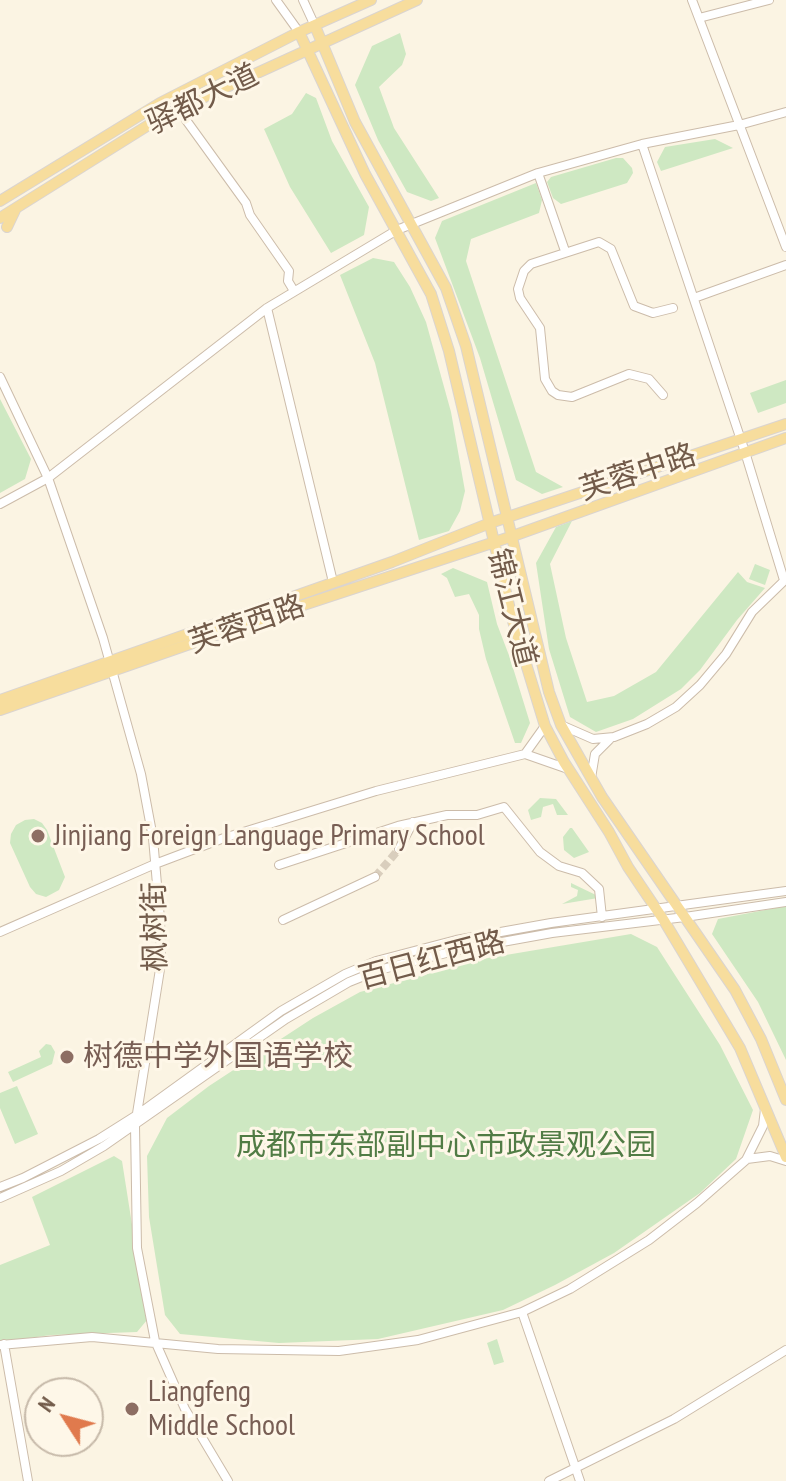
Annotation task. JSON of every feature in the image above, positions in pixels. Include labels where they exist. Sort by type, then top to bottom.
[{"type":"main road","name":"驿都大道","points":[[2,198],[160,103],[299,32],[371,0]]},
{"type":"main road","name":"驿都大道","points":[[2,226],[16,208],[163,116],[417,0]]},
{"type":"main road","name":"锦江大道","points":[[315,26],[355,122],[446,288],[466,346],[549,692],[561,725],[591,779],[735,990],[782,1084],[786,1100]]},
{"type":"main road","name":"锦江大道","points":[[299,32],[341,126],[436,308],[515,630],[545,726],[568,769],[740,1048],[786,1159]]},
{"type":"main road","name":"芙蓉中路","points":[[490,523],[786,424]]},
{"type":"main road","name":"芙蓉中路","points":[[494,541],[786,438]]},
{"type":"main road","name":"芙蓉西路","points":[[0,710],[490,523]]},
{"type":"main road","name":"芙蓉西路","points":[[0,700],[494,541]]},
{"type":"street","points":[[276,0],[299,32]]},
{"type":"street","points":[[303,0],[315,26]]},
{"type":"street","points":[[692,0],[786,247]]},
{"type":"street","points":[[699,18],[769,0]]},
{"type":"street","points":[[0,504],[48,478],[267,308],[397,230],[538,173],[642,144],[739,125],[786,112]]},
{"type":"street","points":[[186,120],[246,203],[250,215],[289,271],[288,281],[294,291]]},
{"type":"street","points":[[591,779],[595,754],[601,745],[647,724],[684,700],[726,654],[752,612],[785,580],[642,144]]},
{"type":"street","points":[[538,173],[565,251]]},
{"type":"street","points":[[663,395],[657,386],[639,375],[629,374],[572,397],[558,395],[548,386],[540,328],[525,308],[518,289],[520,279],[531,264],[599,242],[606,245],[614,256],[634,306],[646,313],[673,308]]},
{"type":"street","points":[[694,298],[786,265]]},
{"type":"street","points":[[267,308],[333,582]]},
{"type":"street","name":"枫树街","points":[[0,377],[48,478],[110,667],[141,774],[155,864],[161,963],[135,1126],[137,1248],[155,1341],[185,1409],[228,1481]]},
{"type":"street","points":[[561,725],[593,739],[614,737]]},
{"type":"street","points":[[525,754],[545,726]]},
{"type":"street","points":[[0,932],[155,864],[305,811],[525,754],[568,769]]},
{"type":"street","points":[[279,865],[413,822],[447,815],[477,815],[504,807],[540,852],[559,866],[582,873],[599,889],[602,917]]},
{"type":"street","points":[[399,849],[413,822]]},
{"type":"street","points":[[283,920],[375,877]]},
{"type":"street","name":"百日红西路","points":[[0,1187],[57,1161],[137,1115],[281,1011],[345,974],[376,961],[456,940],[786,891]]},
{"type":"street","name":"百日红西路","points":[[0,1198],[61,1171],[135,1126],[286,1019],[349,982],[379,970],[458,950],[539,935],[786,902]]},
{"type":"street","points":[[28,1481],[2,1344],[92,1337],[218,1349],[339,1351],[418,1340],[522,1312],[570,1289],[649,1240],[746,1160],[763,1126],[766,1114],[764,1105]]},
{"type":"street","points":[[746,1160],[770,1156],[786,1159]]},
{"type":"street","points":[[522,1312],[580,1481]]},
{"type":"street","points":[[549,1481],[674,1419],[786,1350]]},
{"type":"green space","points":[[400,33],[406,54],[402,65],[379,87],[394,128],[439,198],[431,201],[407,192],[378,140],[355,85],[372,46]]},
{"type":"green space","points":[[306,93],[316,98],[332,141],[369,207],[364,235],[331,253],[290,187],[264,129],[292,114]]},
{"type":"green space","points":[[715,139],[733,148],[661,171],[657,162],[665,147]]},
{"type":"green space","points":[[623,158],[632,168],[633,173],[627,183],[561,204],[553,198],[547,182],[551,177]]},
{"type":"green space","points":[[536,183],[542,200],[539,213],[471,239],[466,261],[536,472],[563,487],[542,494],[516,480],[480,358],[435,238],[442,221]]},
{"type":"green space","points":[[373,258],[394,262],[426,322],[451,412],[465,491],[460,511],[449,531],[419,540],[375,363],[340,275]]},
{"type":"green space","points":[[786,380],[786,403],[758,413],[750,393]]},
{"type":"green space","points":[[0,399],[31,459],[25,479],[0,493]]},
{"type":"green space","points":[[572,521],[550,564],[566,638],[587,702],[614,696],[656,672],[738,572],[747,582],[765,588],[700,670],[681,689],[633,719],[596,732],[570,717],[549,649],[536,563],[556,527]]},
{"type":"green space","points":[[755,564],[770,570],[765,585],[749,579]]},
{"type":"green space","points":[[453,568],[487,582],[497,624],[530,723],[521,743],[515,743],[486,659],[479,615],[469,594],[455,597],[447,578],[441,574]]},
{"type":"green space","points":[[540,798],[556,799],[568,815],[557,815],[553,804],[543,807],[541,817],[531,820],[528,810]]},
{"type":"green space","points":[[34,819],[47,830],[65,877],[59,890],[46,897],[36,894],[30,887],[10,843],[16,825]]},
{"type":"green space","points":[[570,828],[589,852],[574,858],[564,850],[563,837]]},
{"type":"green space","points":[[571,883],[598,898],[562,904],[577,896],[578,890],[571,887]]},
{"type":"green space","points":[[786,906],[786,1060],[758,1002],[712,934],[718,919]]},
{"type":"green space","name":"成都市东部副中心市政景观公园","points":[[631,934],[657,947],[720,1045],[753,1110],[736,1159],[700,1193],[614,1253],[503,1310],[378,1339],[279,1343],[180,1334],[165,1315],[149,1217],[147,1156],[167,1118],[209,1086],[313,1018],[360,992],[488,958]]},
{"type":"green space","points":[[46,1044],[51,1045],[55,1052],[52,1064],[13,1082],[8,1072],[41,1057],[39,1051]]},
{"type":"green space","points":[[17,1086],[38,1134],[15,1144],[0,1108],[0,1093]]},
{"type":"green space","points":[[114,1156],[122,1161],[147,1320],[137,1332],[51,1335],[0,1342],[0,1265],[50,1245],[32,1197]]},
{"type":"green space","points":[[497,1339],[504,1362],[494,1365],[487,1343]]},
{"type":"tunnel","points":[[375,877],[399,849]]},
{"type":"place","name":"Jinjiang Foreign Language Primary School","points":[[38,836]]},
{"type":"place","name":"树德中学外国语学校","points":[[67,1057]]},
{"type":"place","name":"Liangfeng Middle School","points":[[132,1409]]}]
